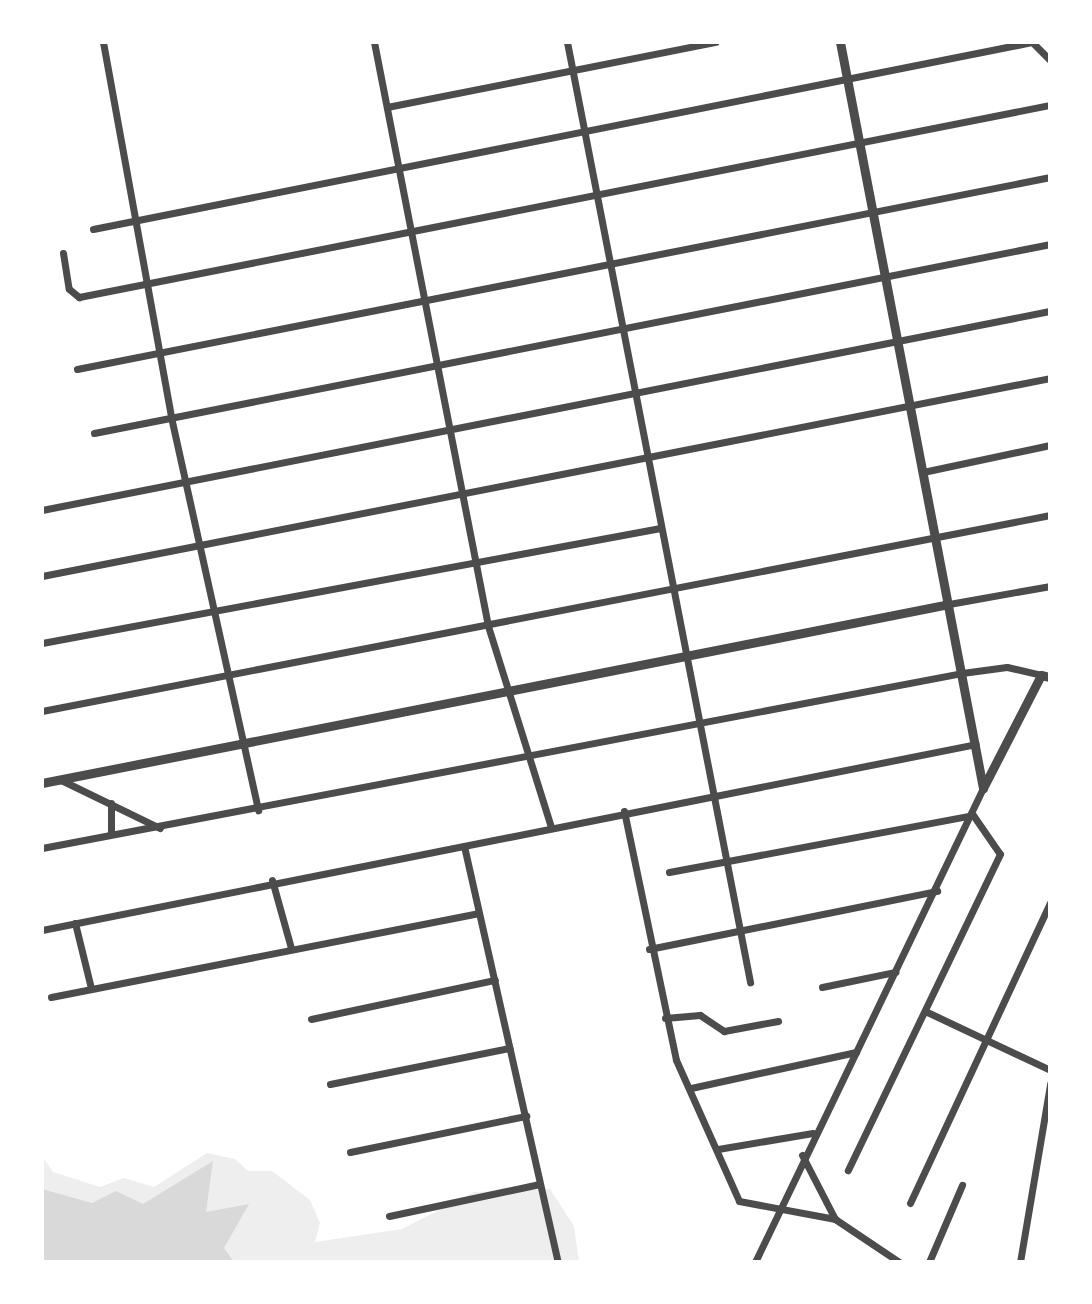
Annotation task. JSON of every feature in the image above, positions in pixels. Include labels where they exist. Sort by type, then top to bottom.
[{"type":"street","points":[[103,42],[131,218],[171,417],[258,810]]},
{"type":"street","points":[[374,42],[410,232],[440,366],[488,626],[504,693],[551,827]]},
{"type":"street","points":[[567,42],[698,728],[743,931],[750,982]]},
{"type":"street","points":[[387,107],[716,42]]},
{"type":"street","points":[[840,42],[983,788]]},
{"type":"street","points":[[93,229],[131,218],[1032,42],[1050,60]]},
{"type":"street","points":[[63,253],[72,295],[146,285],[1050,105]]},
{"type":"street","points":[[77,369],[1050,177]]},
{"type":"street","points":[[94,433],[1050,244]]},
{"type":"street","points":[[42,510],[1050,311]]},
{"type":"street","points":[[45,576],[463,495],[648,463],[1050,378]]},
{"type":"street","points":[[923,472],[1050,445]]},
{"type":"street","points":[[42,711],[1050,515]]},
{"type":"street","points":[[42,643],[660,528]]},
{"type":"street","points":[[42,783],[1050,586]]},
{"type":"street","points":[[42,848],[698,728],[962,673],[1007,667],[1046,676],[983,788],[937,890],[775,1209],[755,1262]]},
{"type":"street","points":[[42,930],[272,880],[464,846],[714,792],[976,744]]},
{"type":"street","points":[[61,780],[160,828]]},
{"type":"street","points":[[111,803],[111,834]]},
{"type":"street","points":[[624,811],[665,1018],[739,1201],[835,1219],[899,1262]]},
{"type":"street","points":[[669,872],[973,815]]},
{"type":"street","points":[[848,1170],[1001,860],[973,815]]},
{"type":"street","points":[[464,846],[558,1262]]},
{"type":"street","points":[[272,880],[291,948]]},
{"type":"street","points":[[649,949],[937,890]]},
{"type":"street","points":[[910,1203],[990,1039],[1050,903]]},
{"type":"street","points":[[51,997],[478,913]]},
{"type":"street","points":[[75,923],[91,988]]},
{"type":"street","points":[[822,987],[895,972]]},
{"type":"street","points":[[311,1019],[495,980]]},
{"type":"street","points":[[927,1012],[990,1039],[1050,1070]]},
{"type":"street","points":[[665,1018],[700,1015],[724,1031],[778,1021]]},
{"type":"street","points":[[330,1084],[509,1048]]},
{"type":"street","points":[[691,1088],[856,1052]]},
{"type":"street","points":[[1020,1262],[1050,1084]]},
{"type":"street","points":[[350,1152],[526,1116]]},
{"type":"street","points":[[718,1149],[813,1133]]},
{"type":"street","points":[[802,1155],[835,1219]]},
{"type":"street","points":[[389,1216],[540,1184]]},
{"type":"street","points":[[929,1262],[962,1185]]},
{"type":"shaded area","points":[[207,1153],[235,1159],[248,1171],[272,1171],[310,1200],[320,1223],[315,1242],[402,1229],[474,1192],[550,1189],[574,1226],[579,1262],[42,1262],[42,1156],[53,1172],[100,1187],[124,1178],[154,1187]]},
{"type":"shaded area","points":[[213,1161],[206,1212],[249,1204],[224,1248],[234,1262],[42,1262],[42,1189],[92,1203],[116,1191],[143,1204]]}]
